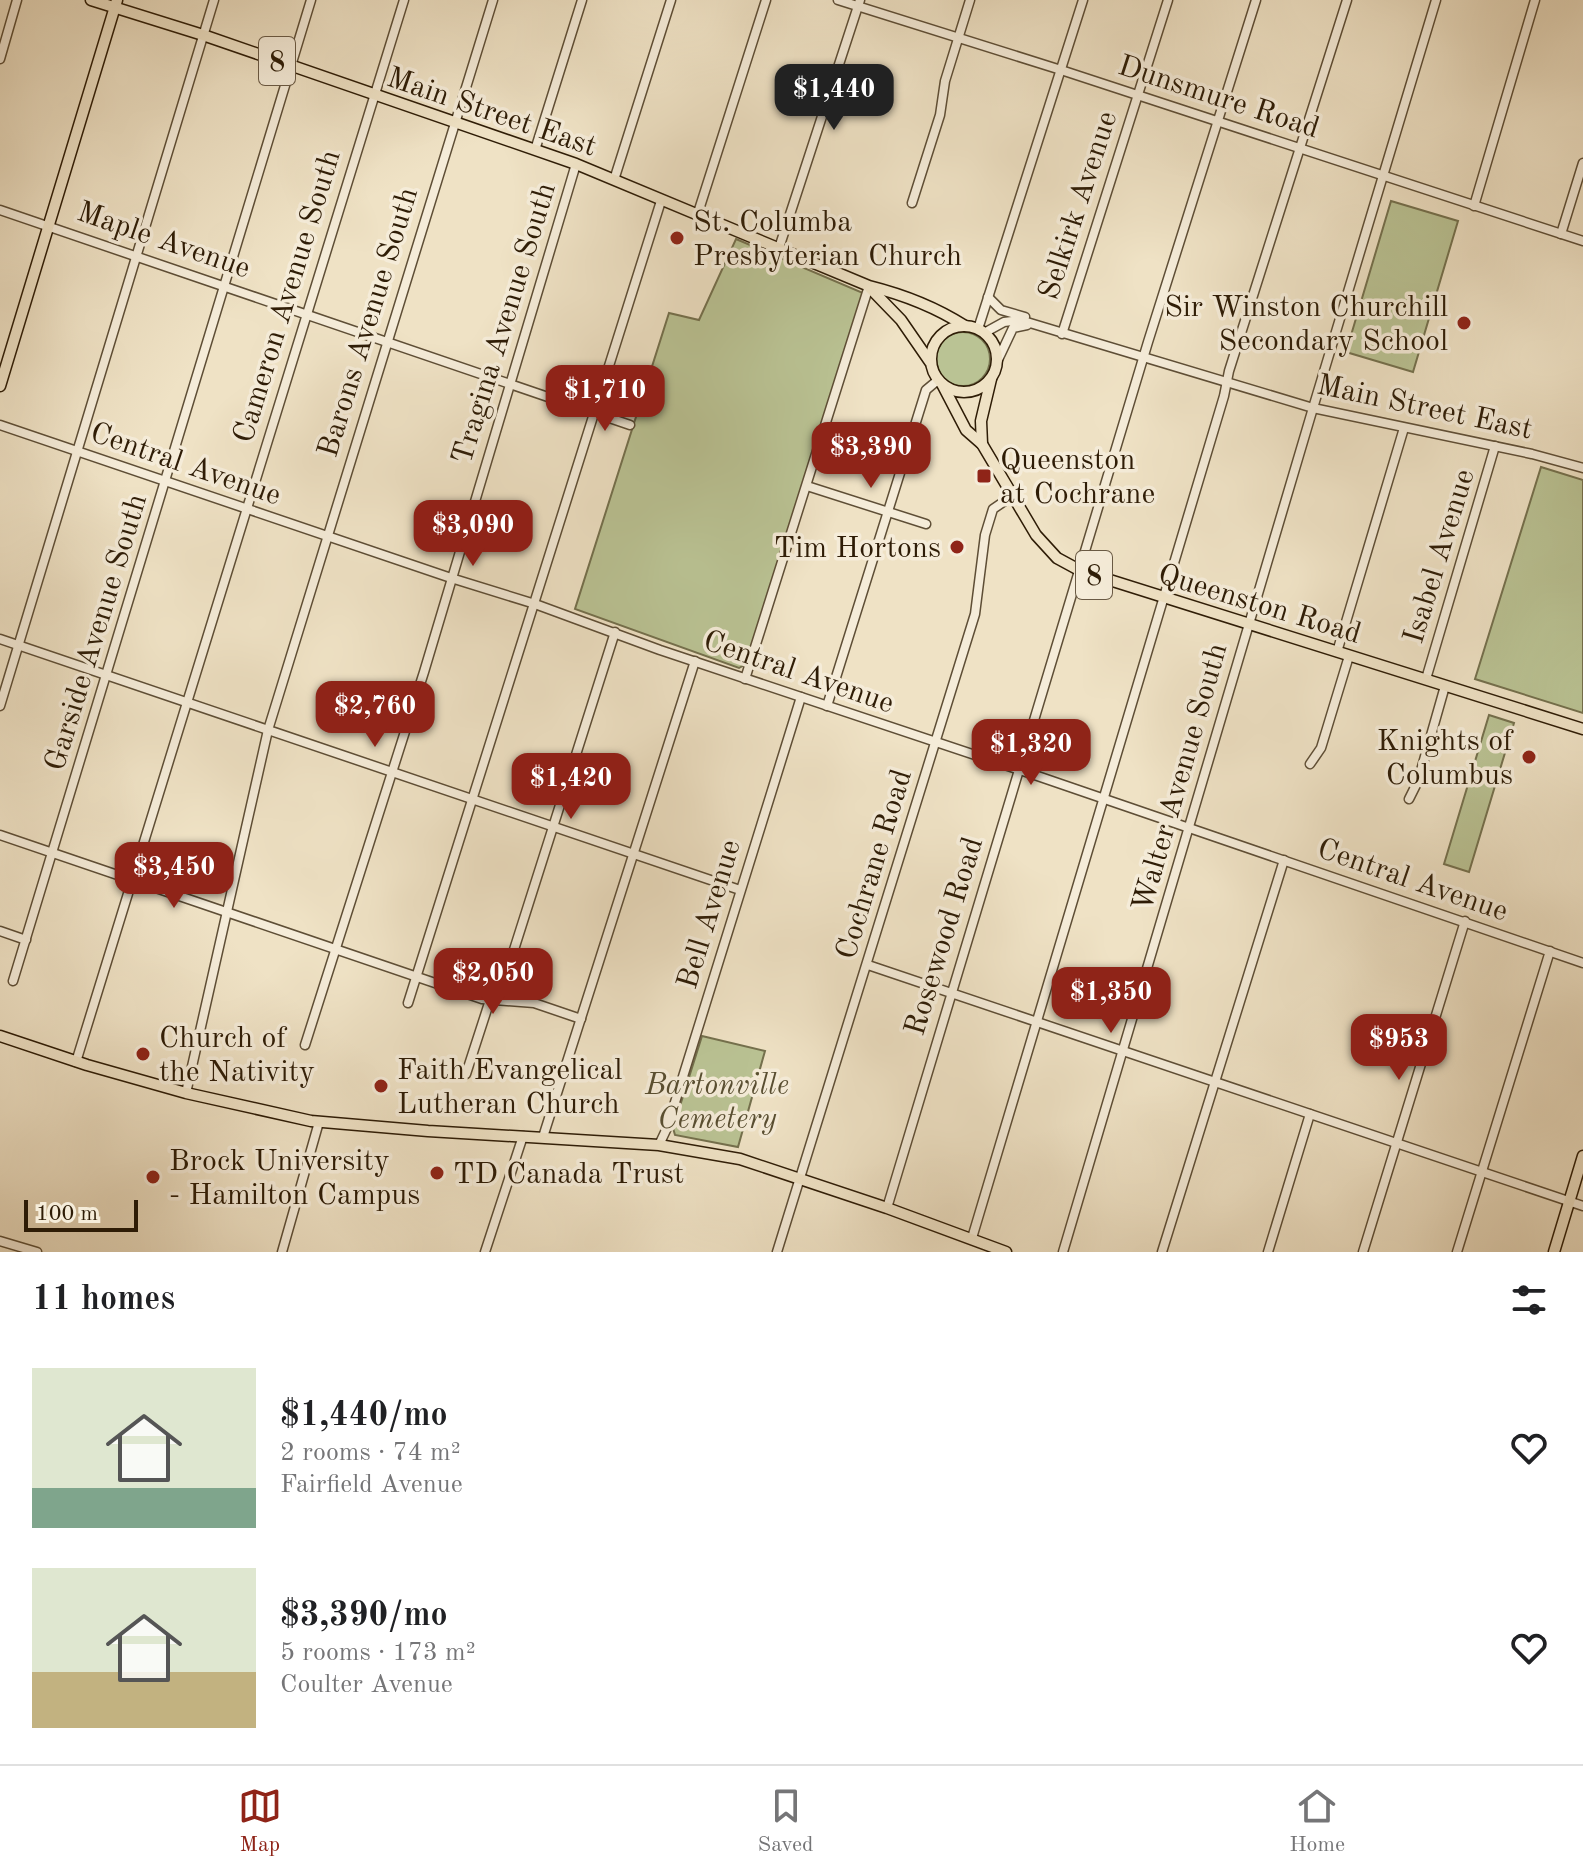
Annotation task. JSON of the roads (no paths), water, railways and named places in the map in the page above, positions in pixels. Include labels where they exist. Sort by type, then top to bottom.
[{"type":"main road","name":"Main Street East","points":[[91,0],[116,3],[576,164],[869,286],[891,292],[965,326]]},
{"type":"main road","points":[[0,386],[116,3]]},
{"type":"main road","name":"Main Street East","points":[[869,286],[901,320],[931,363]]},
{"type":"main road","points":[[982,444],[981,421],[996,364],[995,347],[981,331],[965,326],[940,335],[931,351],[931,363],[940,382],[964,392],[980,388],[991,377]]},
{"type":"main road","name":"Queenston Road","points":[[940,382],[966,430],[982,444],[1047,549],[1081,571],[1583,729]]},
{"type":"main road","points":[[0,1036],[76,1062],[186,1093],[319,1122],[659,1145],[740,1159],[1006,1252]]},
{"type":"main road","points":[[1554,1252],[1583,1156]]},
{"type":"street","points":[[0,59],[17,0]]},
{"type":"street","points":[[0,706],[214,0]]},
{"type":"street","name":"Garside Avenue South","points":[[13,981],[311,0]]},
{"type":"street","name":"Cameron Avenue South","points":[[76,1062],[305,312],[404,0]]},
{"type":"street","name":"Barons Avenue South","points":[[186,1093],[268,730],[493,0]]},
{"type":"street","points":[[535,150],[582,0]]},
{"type":"street","points":[[614,180],[671,0]]},
{"type":"street","points":[[697,216],[766,0]]},
{"type":"street","name":"Dunsmure Road","points":[[838,0],[859,3],[1583,241]]},
{"type":"street","points":[[912,203],[940,115],[945,81],[970,0]]},
{"type":"street","points":[[981,331],[988,297],[1083,0]]},
{"type":"street","name":"Selkirk Avenue","points":[[1062,334],[1168,0]]},
{"type":"street","name":"Rosewood Road","points":[[887,1208],[1256,0]]},
{"type":"street","points":[[972,1238],[1226,384],[1347,0]]},
{"type":"street","name":"Walter Avenue South","points":[[1063,1252],[1436,0]]},
{"type":"street","points":[[1474,206],[1535,0]]},
{"type":"street","points":[[779,248],[859,3]]},
{"type":"street","points":[[1561,234],[1583,163]]},
{"type":"street","name":"Tragina Avenue South","points":[[305,1045],[392,772],[576,164]]},
{"type":"street","points":[[408,1003],[661,201]]},
{"type":"street","name":"Maple Avenue","points":[[0,210],[630,425]]},
{"type":"street","points":[[745,679],[869,286]]},
{"type":"street","points":[[988,297],[996,307],[1023,316],[1032,326]]},
{"type":"street","name":"Main Street East","points":[[981,331],[1011,320],[1020,320],[1313,408],[1583,468]]},
{"type":"street","points":[[996,364],[1013,328],[1032,326]]},
{"type":"street","points":[[827,706],[926,390],[940,382]]},
{"type":"street","name":"Central Avenue","points":[[0,425],[327,537],[535,604],[745,679],[1583,963]]},
{"type":"street","points":[[1337,652],[1404,428]]},
{"type":"street","name":"Isabel Avenue","points":[[1426,679],[1495,446]]},
{"type":"street","points":[[807,486],[926,524]]},
{"type":"street","name":"Cochrane Road","points":[[777,1252],[975,614],[985,535],[993,509],[1012,496]]},
{"type":"street","points":[[466,1074],[553,826],[615,632]]},
{"type":"street","points":[[0,639],[740,890]]},
{"type":"street","points":[[1310,764],[1321,748],[1349,656]]},
{"type":"street","points":[[543,1137],[695,661]]},
{"type":"street","points":[[1409,799],[1418,781],[1445,686]]},
{"type":"street","name":"Bell Avenue","points":[[659,1145],[667,1128],[801,697]]},
{"type":"street","points":[[0,835],[416,977],[494,1000],[534,1003],[581,1019]]},
{"type":"street","points":[[1162,1252],[1284,860]]},
{"type":"street","points":[[1363,1252],[1465,921]]},
{"type":"street","points":[[0,931],[26,940]]},
{"type":"street","points":[[1457,1252],[1550,951]]},
{"type":"street","points":[[868,965],[1583,1206]]},
{"type":"street","points":[[1268,1252],[1310,1114]]},
{"type":"street","points":[[282,1252],[319,1122]]},
{"type":"street","points":[[485,1252],[523,1136]]},
{"type":"street","points":[[0,1241],[37,1252]]},
{"type":"place","name":"St. Columba Presbyterian Church","points":[[677,238]]},
{"type":"place","name":"Sir Winston Churchill Secondary School","points":[[1464,323]]},
{"type":"place","name":"Queenston at Cochrane","points":[[984,476]]},
{"type":"place","name":"Tim Hortons","points":[[957,547]]},
{"type":"place","name":"Knights of Columbus","points":[[1529,757]]},
{"type":"place","name":"Church of the Nativity","points":[[143,1054]]},
{"type":"place","name":"Faith Evangelical Lutheran Church","points":[[381,1086]]},
{"type":"place","name":"TD Canada Trust","points":[[437,1173]]},
{"type":"place","name":"Brock University - Hamilton Campus","points":[[153,1177]]},
{"type":"park label","name":"Bartonville Cemetery","points":[[717,1101]]}]
